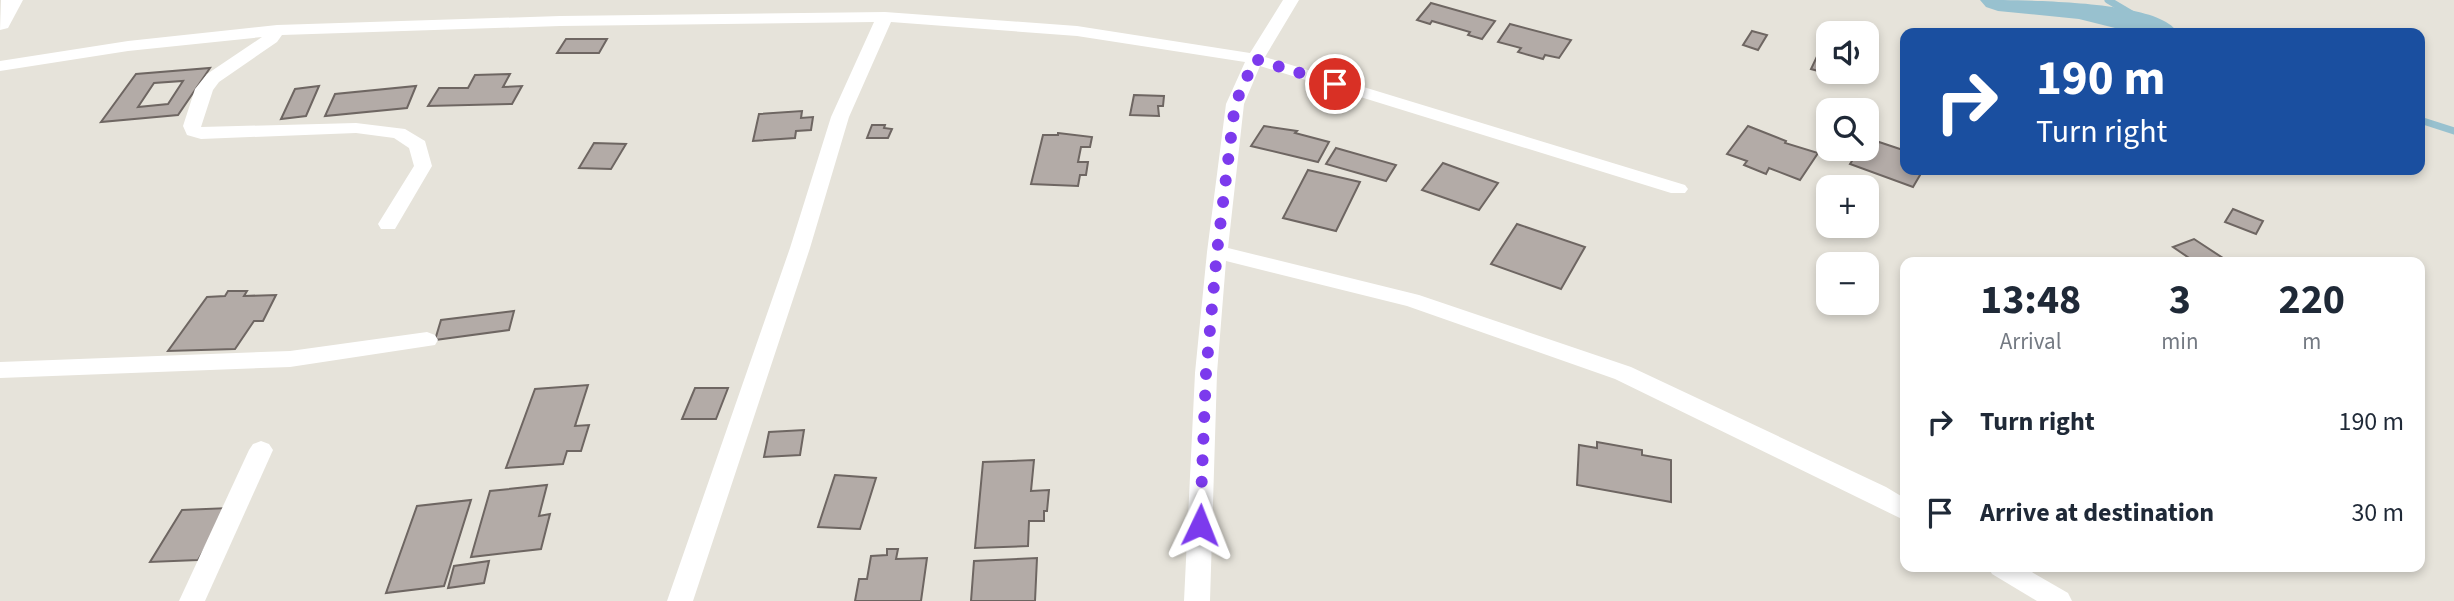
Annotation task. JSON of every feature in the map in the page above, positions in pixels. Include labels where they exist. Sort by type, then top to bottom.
[{"type":"main road","points":[[0,23],[12,0]]},
{"type":"street","points":[[1197,601],[1206,373],[1235,104],[1255,59],[1291,0]]},
{"type":"street","points":[[680,601],[800,248],[840,117],[885,17]]},
{"type":"street","points":[[0,66],[128,46],[278,30],[561,21],[885,17],[1077,31],[1186,46],[1255,59],[1678,190]]},
{"type":"street","points":[[278,30],[271,38],[213,78],[204,89],[192,126],[193,131],[201,133],[356,128],[399,133],[418,145],[423,166],[388,224]]},
{"type":"street","points":[[1217,252],[1412,300],[1623,373],[1900,508]]},
{"type":"street","points":[[0,370],[290,359],[427,340]]},
{"type":"street","points":[[192,601],[261,450]]},
{"type":"street","points":[[2010,572],[2059,601]]},
{"type":"building","points":[[1431,3],[1495,21],[1482,39],[1468,35],[1470,32],[1432,21],[1430,24],[1417,20]]},
{"type":"building","points":[[1510,24],[1571,40],[1559,58],[1545,55],[1543,59],[1518,52],[1521,48],[1498,42]]},
{"type":"building","points":[[1752,31],[1767,35],[1758,50],[1743,45]]},
{"type":"building","points":[[566,39],[607,39],[599,53],[557,53]]},
{"type":"building","points":[[210,68],[178,115],[101,122],[136,74]],"holes":[[[183,81],[168,104],[138,107],[154,83]]]},
{"type":"building","points":[[510,74],[503,87],[522,86],[512,104],[428,106],[439,88],[468,88],[475,75]]},
{"type":"building","points":[[319,86],[306,116],[281,119],[295,89]]},
{"type":"building","points":[[416,86],[407,108],[325,116],[335,94]]},
{"type":"building","points":[[1134,95],[1164,96],[1163,106],[1158,106],[1159,116],[1130,115]]},
{"type":"building","points":[[802,111],[801,118],[813,117],[811,130],[796,131],[795,138],[753,141],[759,114]]},
{"type":"building","points":[[872,125],[885,125],[884,128],[892,129],[888,138],[867,138]]},
{"type":"building","points":[[1264,126],[1297,131],[1295,133],[1329,142],[1318,162],[1251,146]]},
{"type":"building","points":[[1748,126],[1786,141],[1785,143],[1816,152],[1816,156],[1800,180],[1769,168],[1766,174],[1744,165],[1747,161],[1727,154]]},
{"type":"building","points":[[1058,133],[1092,137],[1090,147],[1081,147],[1078,162],[1088,162],[1086,175],[1080,175],[1078,186],[1031,184],[1043,135]]},
{"type":"building","points":[[1879,142],[1900,149],[1900,175],[1920,175],[1913,187],[1850,164],[1852,161],[1879,161]]},
{"type":"building","points":[[594,143],[626,144],[611,169],[579,168]]},
{"type":"building","points":[[1336,148],[1396,165],[1386,181],[1326,164]]},
{"type":"building","points":[[1443,163],[1498,183],[1479,210],[1422,190]]},
{"type":"building","points":[[1308,170],[1360,182],[1336,231],[1283,218]]},
{"type":"building","points":[[2233,209],[2263,221],[2256,234],[2225,222]]},
{"type":"building","points":[[1517,224],[1585,247],[1561,289],[1491,264]]},
{"type":"building","points":[[2194,239],[2221,257],[2188,257],[2173,247]]},
{"type":"building","points":[[228,291],[247,291],[244,296],[276,295],[263,321],[254,321],[235,349],[168,351],[207,297],[225,296]]},
{"type":"building","points":[[514,311],[509,330],[435,340],[441,320]]},
{"type":"building","points":[[588,385],[575,426],[589,425],[581,451],[567,451],[563,464],[506,468],[535,389]]},
{"type":"building","points":[[695,388],[728,388],[716,419],[682,419]]},
{"type":"building","points":[[804,430],[800,455],[764,457],[769,432]]},
{"type":"building","points":[[1597,442],[1642,450],[1642,455],[1671,460],[1671,502],[1577,485],[1579,445],[1597,448]]},
{"type":"building","points":[[1034,460],[1031,491],[1049,490],[1044,521],[1029,521],[1028,546],[975,548],[983,462]]},
{"type":"building","points":[[835,475],[876,478],[860,529],[818,527]]},
{"type":"building","points":[[547,485],[539,516],[550,514],[541,549],[471,557],[490,491]]},
{"type":"building","points":[[471,500],[444,586],[386,593],[417,506]]},
{"type":"building","points":[[229,508],[198,560],[150,562],[182,510]]},
{"type":"building","points":[[887,549],[898,549],[896,559],[927,558],[921,601],[855,601],[859,579],[867,579],[871,556],[887,555]]},
{"type":"building","points":[[1037,558],[1035,601],[971,601],[974,561]]},
{"type":"building","points":[[489,561],[484,583],[448,588],[454,566]]},
{"type":"waterway","points":[[1998,0],[2100,12],[2154,28]]},
{"type":"waterway","points":[[2108,0],[2155,28]]},
{"type":"waterway","points":[[2425,122],[2454,131]]},
{"type":"route","points":[[1200,525],[1206,373],[1235,104],[1255,59],[1335,84]]}]
